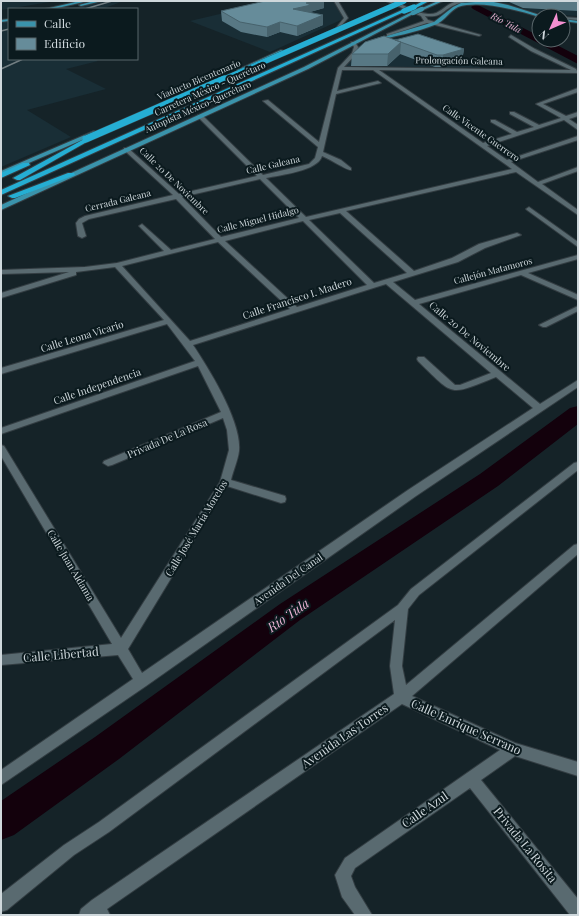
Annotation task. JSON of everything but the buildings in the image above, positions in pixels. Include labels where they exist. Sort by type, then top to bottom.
[{"type":"highway","name":"Carretera México - Querétaro","points":[[3,185],[418,1]]},
{"type":"highway","name":"Carretera México - Querétaro","points":[[1,193],[403,7],[414,7],[427,1]]},
{"type":"highway","name":"Viaducto Bicentenario","points":[[1,175],[113,126],[403,7]]},
{"type":"highway","points":[[220,78],[319,44]]},
{"type":"highway","points":[[3,185],[113,126]]},
{"type":"highway","points":[[1,200],[71,175]]},
{"type":"main road","points":[[52,8],[86,1]]},
{"type":"main road","points":[[66,8],[100,1]]},
{"type":"main road","points":[[354,45],[413,13],[441,1]]},
{"type":"main road","points":[[482,1],[531,14]]},
{"type":"main road","name":"Autopista México-Querétaro","points":[[113,126],[396,2]]},
{"type":"main road","points":[[354,45],[434,24],[445,17],[461,2],[494,3]]},
{"type":"main road","name":"Autopista México-Querétaro","points":[[1,208],[354,45]]},
{"type":"street","points":[[336,1],[346,18],[338,28]]},
{"type":"street","points":[[340,8],[342,1]]},
{"type":"street","points":[[388,1],[422,15],[439,14],[451,5],[469,1]]},
{"type":"street","points":[[422,15],[426,21],[434,24],[479,35]]},
{"type":"street","points":[[389,35],[422,24],[426,21]]},
{"type":"street","points":[[511,36],[533,50],[577,72]]},
{"type":"street","points":[[322,150],[340,68],[354,53],[354,45]]},
{"type":"street","name":"Prolongación Galeana","points":[[340,68],[577,72]]},
{"type":"street","name":"Calle Vicente Guerrero","points":[[372,68],[578,213]]},
{"type":"street","points":[[335,93],[378,83]]},
{"type":"street","points":[[578,90],[539,104],[562,116],[578,128]]},
{"type":"street","points":[[266,101],[322,150],[349,169]]},
{"type":"street","points":[[512,113],[539,127]]},
{"type":"street","points":[[483,145],[578,114]]},
{"type":"street","points":[[200,116],[372,286]]},
{"type":"street","points":[[494,121],[517,134]]},
{"type":"street","points":[[506,162],[578,138]]},
{"type":"street","name":"Calle 20 De Noviembre","points":[[126,149],[178,196],[219,239],[295,310]]},
{"type":"street","name":"Calle Galeana","points":[[178,196],[311,165],[318,159],[322,150]]},
{"type":"street","points":[[537,184],[578,169]]},
{"type":"street","name":"Calle Miguel Hidalgo","points":[[1,272],[84,269],[117,265],[304,218],[342,211],[518,170]]},
{"type":"street","name":"Cerrada Galeana","points":[[82,236],[79,223],[87,217],[178,196]]},
{"type":"street","points":[[529,209],[578,245]]},
{"type":"street","points":[[342,211],[412,273]]},
{"type":"street","points":[[142,226],[169,252]]},
{"type":"street","name":"Calle Francisco I. Madero","points":[[188,344],[455,260],[482,246],[517,234]]},
{"type":"street","name":"Callejón Matamoros","points":[[413,303],[578,257]]},
{"type":"street","name":"Calle José María Morelos","points":[[117,265],[169,321],[188,344],[200,362],[226,413],[232,430],[234,450],[225,482],[121,650]]},
{"type":"street","points":[[1,296],[84,269]]},
{"type":"street","points":[[522,273],[535,280],[561,288],[578,298]]},
{"type":"street","name":"Calle 20 De Noviembre","points":[[387,281],[539,408]]},
{"type":"street","points":[[543,325],[578,308]]},
{"type":"street","name":"Calle Leona Vicario","points":[[3,368],[169,321]]},
{"type":"street","points":[[421,359],[449,386],[454,388],[461,388],[498,373]]},
{"type":"street","name":"Calle Independencia","points":[[1,431],[200,362]]},
{"type":"street","name":"Avenida Del Canal","points":[[1,778],[412,493],[578,383]]},
{"type":"street","name":"Privada De La Rosa","points":[[108,463],[226,413]]},
{"type":"street","name":"Calle Juan Aldama","points":[[1,448],[141,682]]},
{"type":"street","points":[[1,904],[69,850],[110,822],[402,608],[415,592],[578,465]]},
{"type":"street","points":[[225,482],[281,499]]},
{"type":"street","name":"Avenida Las Torres","points":[[96,912],[401,697],[578,548]]},
{"type":"street","points":[[401,697],[396,666],[402,608]]},
{"type":"street","name":"Calle Libertad","points":[[1,660],[121,650]]},
{"type":"street","name":"Calle Enrique Serrano","points":[[401,697],[513,750],[578,769]]},
{"type":"street","name":"Calle Azul","points":[[364,915],[348,891],[343,875],[350,863],[513,750]]},
{"type":"street","name":"Privada La Rosita","points":[[471,778],[578,912]]},
{"type":"shaded area","points":[[1,1],[56,1],[8,8],[1,10]]},
{"type":"shaded area","points":[[106,1],[121,2],[105,8],[72,8]]},
{"type":"shaded area","points":[[275,1],[334,1],[342,12],[343,17],[341,20],[270,52],[190,21]]},
{"type":"shaded area","points":[[494,1],[578,1],[578,16],[571,16],[571,8],[531,8],[531,11]]},
{"type":"shaded area","points":[[8,21],[8,60],[96,60],[98,61],[66,69],[106,89],[27,110],[71,137],[1,167],[1,23]]},
{"type":"shaded area","points":[[396,38],[482,68],[346,66],[360,50],[373,44]]},
{"type":"waterway","name":"Río Tula","points":[[476,7],[578,61]]},
{"type":"waterway","name":"Río Tula","points":[[1,822],[107,748],[290,612],[489,480],[578,413]]},
{"type":"railway","points":[[88,8],[112,1]]},
{"type":"railway","points":[[1,31],[8,29]]},
{"type":"railway","points":[[1,69],[21,60]]}]
